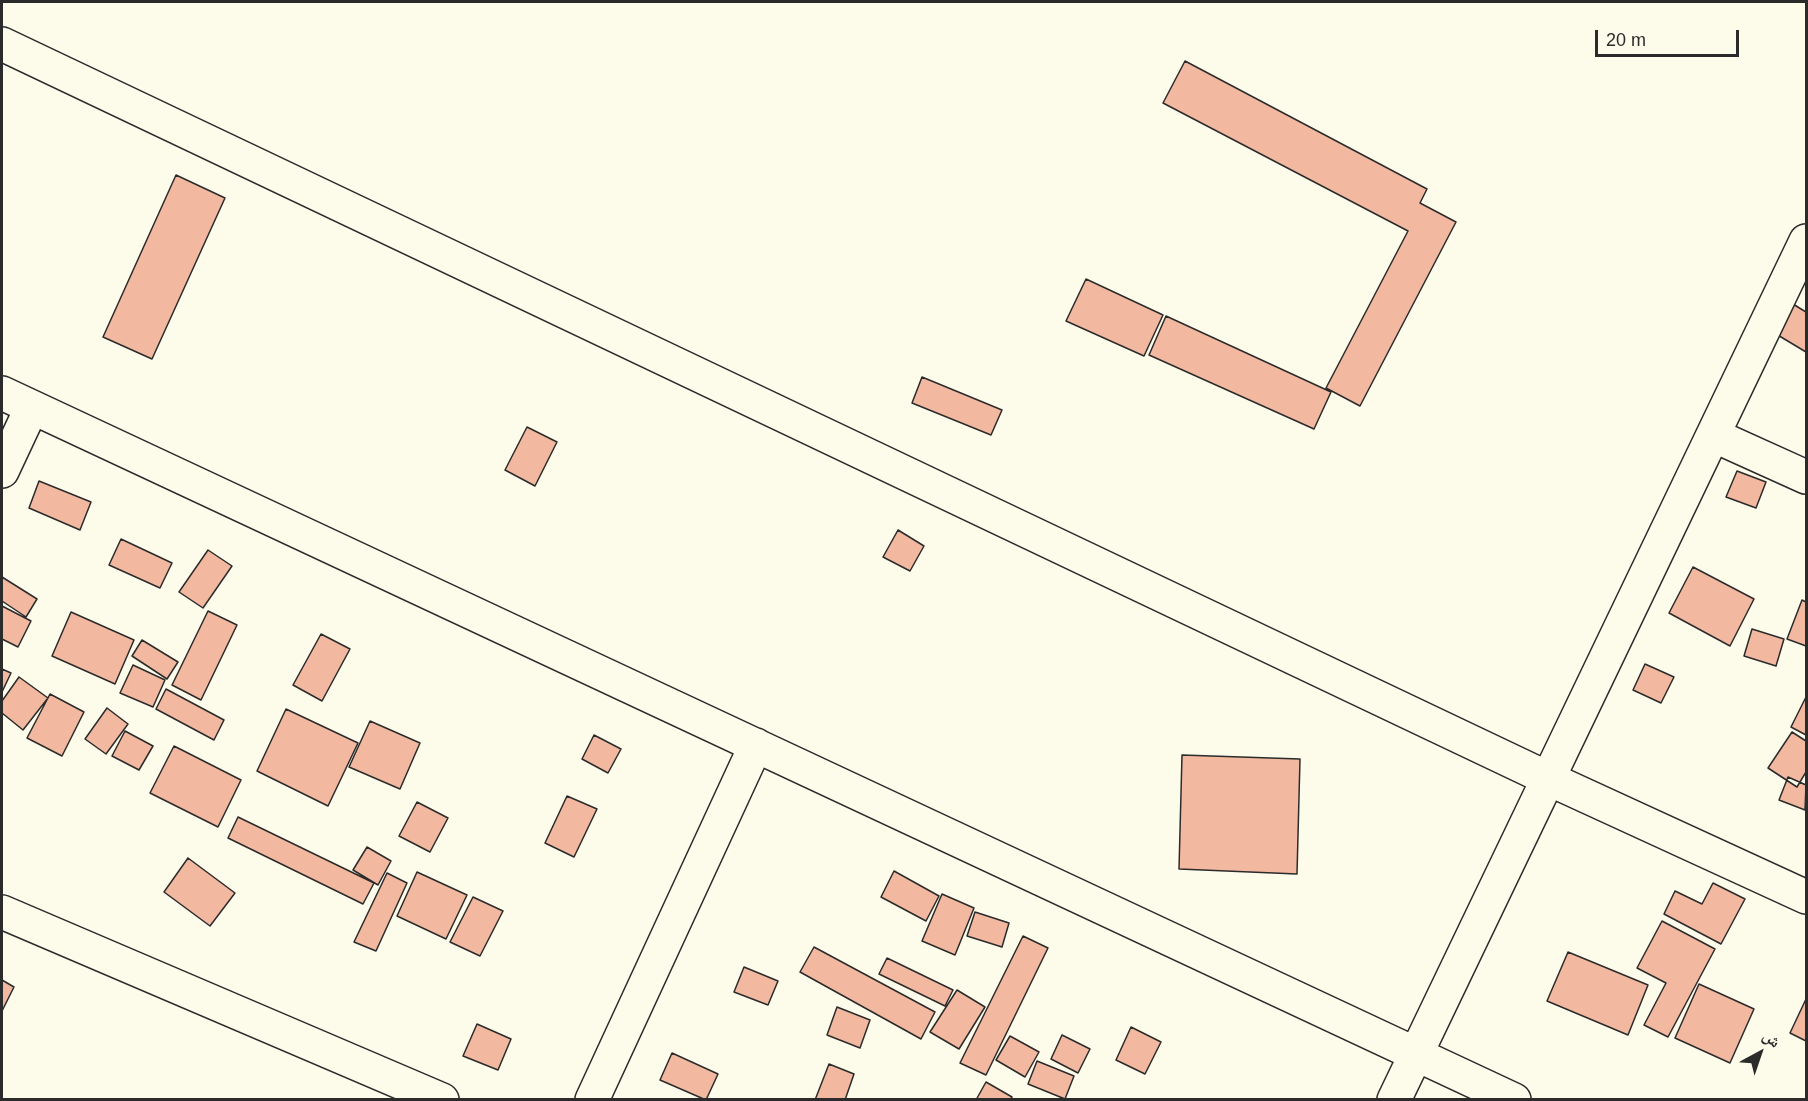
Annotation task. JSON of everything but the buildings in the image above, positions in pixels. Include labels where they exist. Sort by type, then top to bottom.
[{"type":"street","points":[[2,44],[1547,778],[1806,897]]},
{"type":"street","points":[[1394,1100],[1806,241]]},
{"type":"street","points":[[2,393],[1515,1100]]},
{"type":"street","points":[[2,471],[32,407]]},
{"type":"street","points":[[1713,435],[1806,477]]},
{"type":"street","points":[[592,1100],[756,745]]},
{"type":"street","points":[[2,912],[442,1100]]}]
